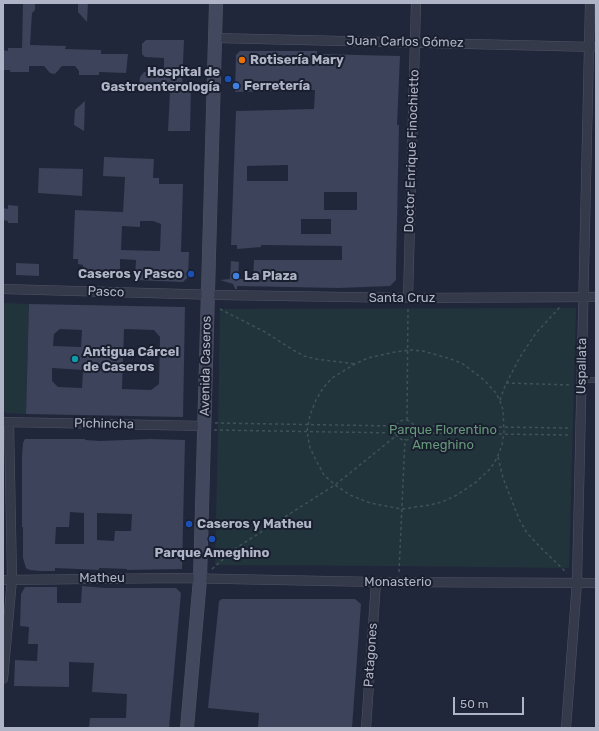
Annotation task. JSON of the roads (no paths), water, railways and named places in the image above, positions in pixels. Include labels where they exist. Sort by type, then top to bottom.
[{"type":"main road","name":"Avenida Caseros","points":[[187,728],[200,579],[205,426],[214,295],[216,3]]},
{"type":"street","name":"Doctor Enrique Finochietto","points":[[408,298],[416,3]]},
{"type":"street","name":"Uspallata","points":[[566,728],[577,582],[583,297],[593,47],[590,3]]},
{"type":"street","name":"Juan Carlos Gómez","points":[[215,38],[593,47]]},
{"type":"street","name":"Pasco","points":[[3,289],[214,295]]},
{"type":"street","name":"Santa Cruz","points":[[214,295],[408,298],[596,297]]},
{"type":"street","name":"Pichincha","points":[[6,422],[205,426]]},
{"type":"street","points":[[3,679],[8,579],[6,422]]},
{"type":"street","name":"Matheu","points":[[8,579],[200,579]]},
{"type":"street","name":"Monasterio","points":[[200,579],[376,582],[596,583]]},
{"type":"street","name":"Patagones","points":[[366,728],[376,582]]},
{"type":"lane","points":[[581,382],[596,380]]},
{"type":"place","name":"Rotisería Mary","points":[[242,60]]},
{"type":"place","name":"Hospital de Gastroenterología","points":[[228,79]]},
{"type":"place","name":"Ferretería","points":[[236,86]]},
{"type":"place","name":"Caseros y Pasco","points":[[191,274]]},
{"type":"place","name":"La Plaza","points":[[236,276]]},
{"type":"place","name":"Antigua Cárcel de Caseros","points":[[75,359]]},
{"type":"place","name":"Caseros y Matheu","points":[[189,524]]},
{"type":"place","name":"Parque Ameghino","points":[[212,539]]},
{"type":"park label","name":"Parque Florentino Ameghino","points":[[443,438]]}]
